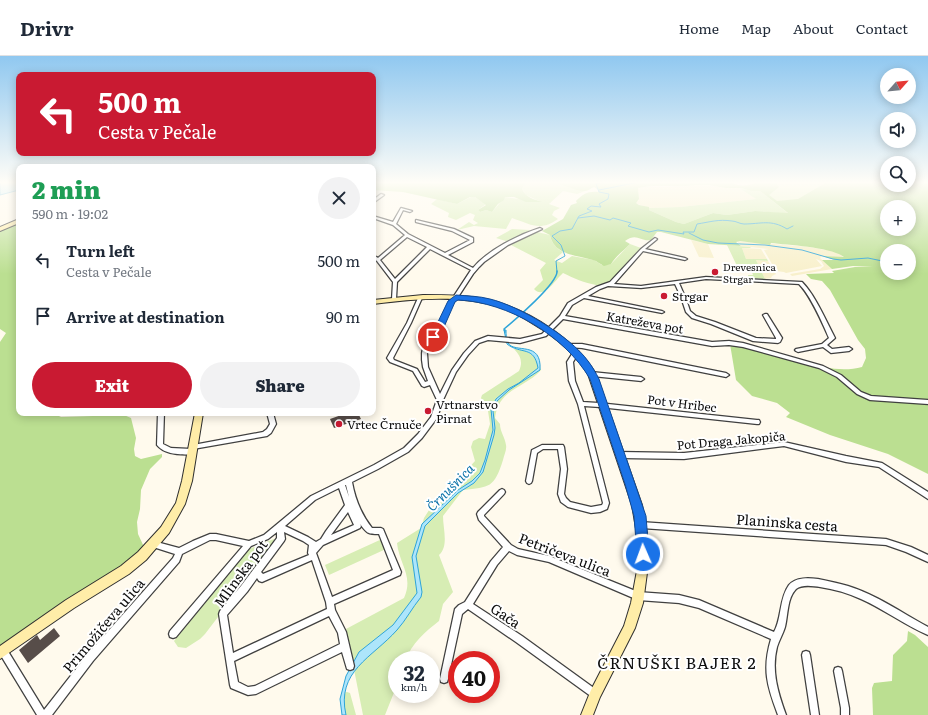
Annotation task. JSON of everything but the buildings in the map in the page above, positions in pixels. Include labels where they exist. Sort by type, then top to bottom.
[{"type":"street","points":[[394,224],[400,213]]},
{"type":"street","points":[[376,218],[394,224],[407,235],[474,270]]},
{"type":"street","points":[[417,221],[453,230],[472,239],[462,247],[445,255]]},
{"type":"street","points":[[0,229],[16,222]]},
{"type":"street","points":[[440,400],[427,370],[424,355],[426,348],[440,327],[446,311],[474,270],[484,260],[526,234],[540,230]]},
{"type":"street","points":[[394,299],[395,282],[378,260],[407,235]]},
{"type":"street","points":[[609,285],[642,250],[655,239]]},
{"type":"street","points":[[395,282],[430,247]]},
{"type":"street","points":[[642,250],[685,259]]},
{"type":"street","points":[[173,634],[249,544],[266,537],[312,498],[406,450],[424,433],[434,418],[440,400],[454,371],[471,348],[483,339],[492,338],[507,341],[524,341],[540,337],[549,331],[562,317],[570,304],[598,288],[609,285],[641,287],[706,278],[800,283],[832,337],[824,345],[798,350]]},
{"type":"street","points":[[676,282],[688,312],[694,317],[755,340],[778,341],[779,338],[765,315]]},
{"type":"street","points":[[583,296],[662,312]]},
{"type":"street","points":[[376,302],[394,299],[456,297],[489,301],[521,313],[549,331],[573,349],[592,374],[637,505],[641,525],[643,565],[638,596],[625,636],[595,694],[587,715]]},
{"type":"street","points":[[420,298],[409,323],[390,358],[392,361],[415,370],[424,385],[432,382]]},
{"type":"street","name":"Katreževa pot","points":[[562,317],[712,344],[725,343],[749,346],[826,369],[844,379],[862,395],[870,398],[928,402]]},
{"type":"street","points":[[824,345],[831,351],[849,348]]},
{"type":"street","points":[[573,349],[582,346],[726,375]]},
{"type":"street","points":[[529,481],[534,452],[542,447],[561,447],[564,469],[561,494],[563,500],[568,504],[591,510],[605,507],[605,495],[581,404],[572,381],[569,368],[573,349]]},
{"type":"street","name":"Pot v Hribec","points":[[592,374],[641,379]]},
{"type":"street","name":"Pot v Hribec","points":[[581,404],[757,422]]},
{"type":"street","points":[[161,416],[160,445],[174,451],[192,449],[266,434],[272,424],[271,416]]},
{"type":"street","points":[[42,715],[2,652],[70,604],[125,570],[153,544],[165,530],[180,504],[187,481],[198,416]]},
{"type":"street","name":"Pot Draga Jakopiča","points":[[621,455],[684,456],[784,444],[846,459],[880,465],[928,496]]},
{"type":"street","points":[[349,480],[360,525]]},
{"type":"street","points":[[230,659],[397,572],[381,531],[370,531],[360,525],[349,506],[341,484]]},
{"type":"street","name":"Petričeva ulica","points":[[502,492],[480,514],[481,518],[508,547],[517,552],[549,559],[638,596],[679,599],[699,604],[776,637]]},
{"type":"street","points":[[324,541],[328,533],[349,506]]},
{"type":"street","points":[[257,572],[262,578],[313,554],[320,543],[360,525]]},
{"type":"street","name":"Planinska cesta","points":[[641,525],[886,542],[908,549],[928,559]]},
{"type":"street","points":[[280,526],[286,531],[308,539],[313,544],[313,554],[331,606],[342,632],[350,666]]},
{"type":"street","name":"Mlinska pot","points":[[280,526],[281,539],[257,572],[223,614],[234,685],[248,692],[256,690],[345,646]]},
{"type":"street","name":"Primožičeva ulica","points":[[46,715],[90,658],[176,560],[179,552],[210,537],[249,544]]},
{"type":"street","points":[[153,544],[179,552]]},
{"type":"street","points":[[444,679],[458,612],[468,605],[494,563],[508,547]]},
{"type":"street","points":[[783,715],[777,703],[769,667],[776,637],[780,631],[792,588],[800,583],[806,582],[836,585],[854,591],[928,631]]},
{"type":"street","name":"Gača","points":[[468,605],[519,639],[595,694]]},
{"type":"street","points":[[806,655],[815,715]]},
{"type":"street","points":[[838,671],[845,715]]},
{"type":"shaded area","points":[[691,240],[708,244],[714,258],[699,257]]},
{"type":"shaded area","points":[[737,241],[809,247],[838,252],[844,258],[822,256],[820,258],[832,269],[792,276],[790,274],[820,269],[824,266],[821,261],[816,259],[822,266],[786,273],[776,271],[764,250],[769,249],[741,246]]},
{"type":"shaded area","points":[[742,248],[761,249],[767,259],[746,259]]},
{"type":"shaded area","points":[[756,260],[768,261],[776,274],[771,278],[765,279]]},
{"type":"green space","points":[[449,213],[553,213],[552,215],[558,219],[546,225],[535,226],[512,218],[506,229],[474,226],[457,230],[469,222],[474,225],[478,223],[473,220],[475,215],[470,213],[456,220],[448,217]]},
{"type":"green space","points":[[567,213],[655,213],[684,224],[713,213],[727,215],[743,213],[880,213],[880,236],[916,236],[916,213],[928,213],[928,474],[888,454],[830,435],[786,417],[790,413],[777,403],[752,396],[736,380],[730,344],[746,346],[797,361],[831,368],[847,369],[862,367],[866,358],[865,349],[858,340],[830,290],[822,281],[811,279],[806,274],[834,273],[832,271],[855,267],[873,267],[853,266],[832,269],[822,260],[835,260],[822,256],[844,257],[830,251],[820,249],[740,241],[736,242],[741,246],[708,244],[661,232],[657,232],[651,240],[644,240],[636,237],[629,238],[625,241],[630,244],[611,264],[604,266],[594,260],[573,255],[561,250],[552,242],[550,235],[542,231],[563,219]]},
{"type":"green space","points":[[655,213],[743,213],[727,215],[713,213],[684,224]]},
{"type":"green space","points":[[16,224],[16,416],[126,416],[131,418],[136,438],[134,449],[135,456],[141,459],[162,454],[162,457],[150,469],[141,490],[140,509],[137,522],[138,534],[144,547],[125,565],[0,647],[0,342],[6,333],[0,329],[0,230]]},
{"type":"green space","points":[[512,229],[530,230],[509,242],[496,238]]},
{"type":"green space","points":[[537,232],[550,235],[554,245],[563,252],[554,260],[562,263],[572,256],[594,260],[602,265],[611,264],[630,244],[641,248],[621,272],[602,285],[588,283],[563,273],[549,288],[545,291],[538,292],[534,289],[543,280],[540,270],[546,263],[511,245]]},
{"type":"green space","points":[[727,245],[750,247],[751,248],[742,248],[746,259],[767,259],[768,261],[756,260],[765,279],[749,278],[748,275],[753,275],[750,267],[737,266]]},
{"type":"green space","points":[[514,349],[528,352],[535,357],[541,370],[507,395],[497,408],[495,418],[500,424],[506,447],[497,476],[494,481],[485,487],[463,490],[443,516],[445,542],[439,555],[453,592],[443,604],[439,621],[415,643],[410,651],[388,651],[388,703],[390,703],[385,715],[363,715],[346,629],[404,598],[407,590],[407,576],[397,543],[421,528],[424,518],[431,507],[444,501],[453,485],[475,461],[471,447],[473,441],[479,438],[485,439],[490,424],[488,411],[481,398],[482,395],[519,371],[521,359]]},
{"type":"green space","points":[[274,539],[276,541],[205,634],[186,648],[178,647],[174,641],[249,549]]},
{"type":"green space","points":[[382,539],[386,549],[329,575],[325,565]]},
{"type":"green space","points":[[908,631],[915,635],[928,647],[928,715],[873,715],[872,688],[874,683],[892,681],[893,655],[907,641]]},
{"type":"green space","points":[[343,693],[350,693],[356,715],[344,715],[342,697]]},
{"type":"water","name":"Črnušnica","points":[[504,330],[506,330],[506,338],[511,346],[533,351],[537,355],[540,370],[509,390],[497,401],[493,411],[495,428],[494,435],[483,472],[474,483],[458,493],[425,526],[416,556],[422,592],[421,597],[397,630],[358,666],[351,676],[346,687],[344,700],[346,715],[342,715],[340,699],[346,676],[359,652],[393,625],[417,593],[412,557],[422,524],[458,490],[472,481],[480,473],[493,430],[491,409],[496,399],[538,368],[536,361],[530,353],[517,349],[512,347],[507,344]]},
{"type":"waterway","name":"Črnušnica","points":[[557,271],[556,261],[565,256],[561,245],[552,236],[560,231],[572,229],[579,216],[587,213]]},
{"type":"waterway","points":[[578,218],[594,216],[610,220],[613,218],[631,223],[628,226],[649,232],[658,230],[684,234],[683,232],[694,232],[697,224],[727,220],[741,224],[771,223],[787,229],[793,226]]},
{"type":"waterway","points":[[689,233],[703,240],[718,243],[765,245],[802,250],[841,260],[868,258],[880,261]]},
{"type":"waterway","name":"Črnušnica","points":[[505,332],[504,329],[526,310],[551,284],[557,271]]},
{"type":"place","name":"Drevesnica Strgar","points":[[715,272]]},
{"type":"place","name":"Strgar","points":[[664,296]]},
{"type":"place","name":"Vrtnarstvo Pirnat","points":[[428,411]]},
{"type":"place","name":"Vrtec Črnuče","points":[[339,424]]},
{"type":"district","name":"ČRNUŠKI BAJER 2","points":[[677,662]]},
{"type":"route","points":[[433,337],[440,327],[446,311],[452,301],[456,297],[467,298],[489,301],[506,306],[531,319],[576,352],[595,379],[631,484],[640,516],[643,554]]}]
